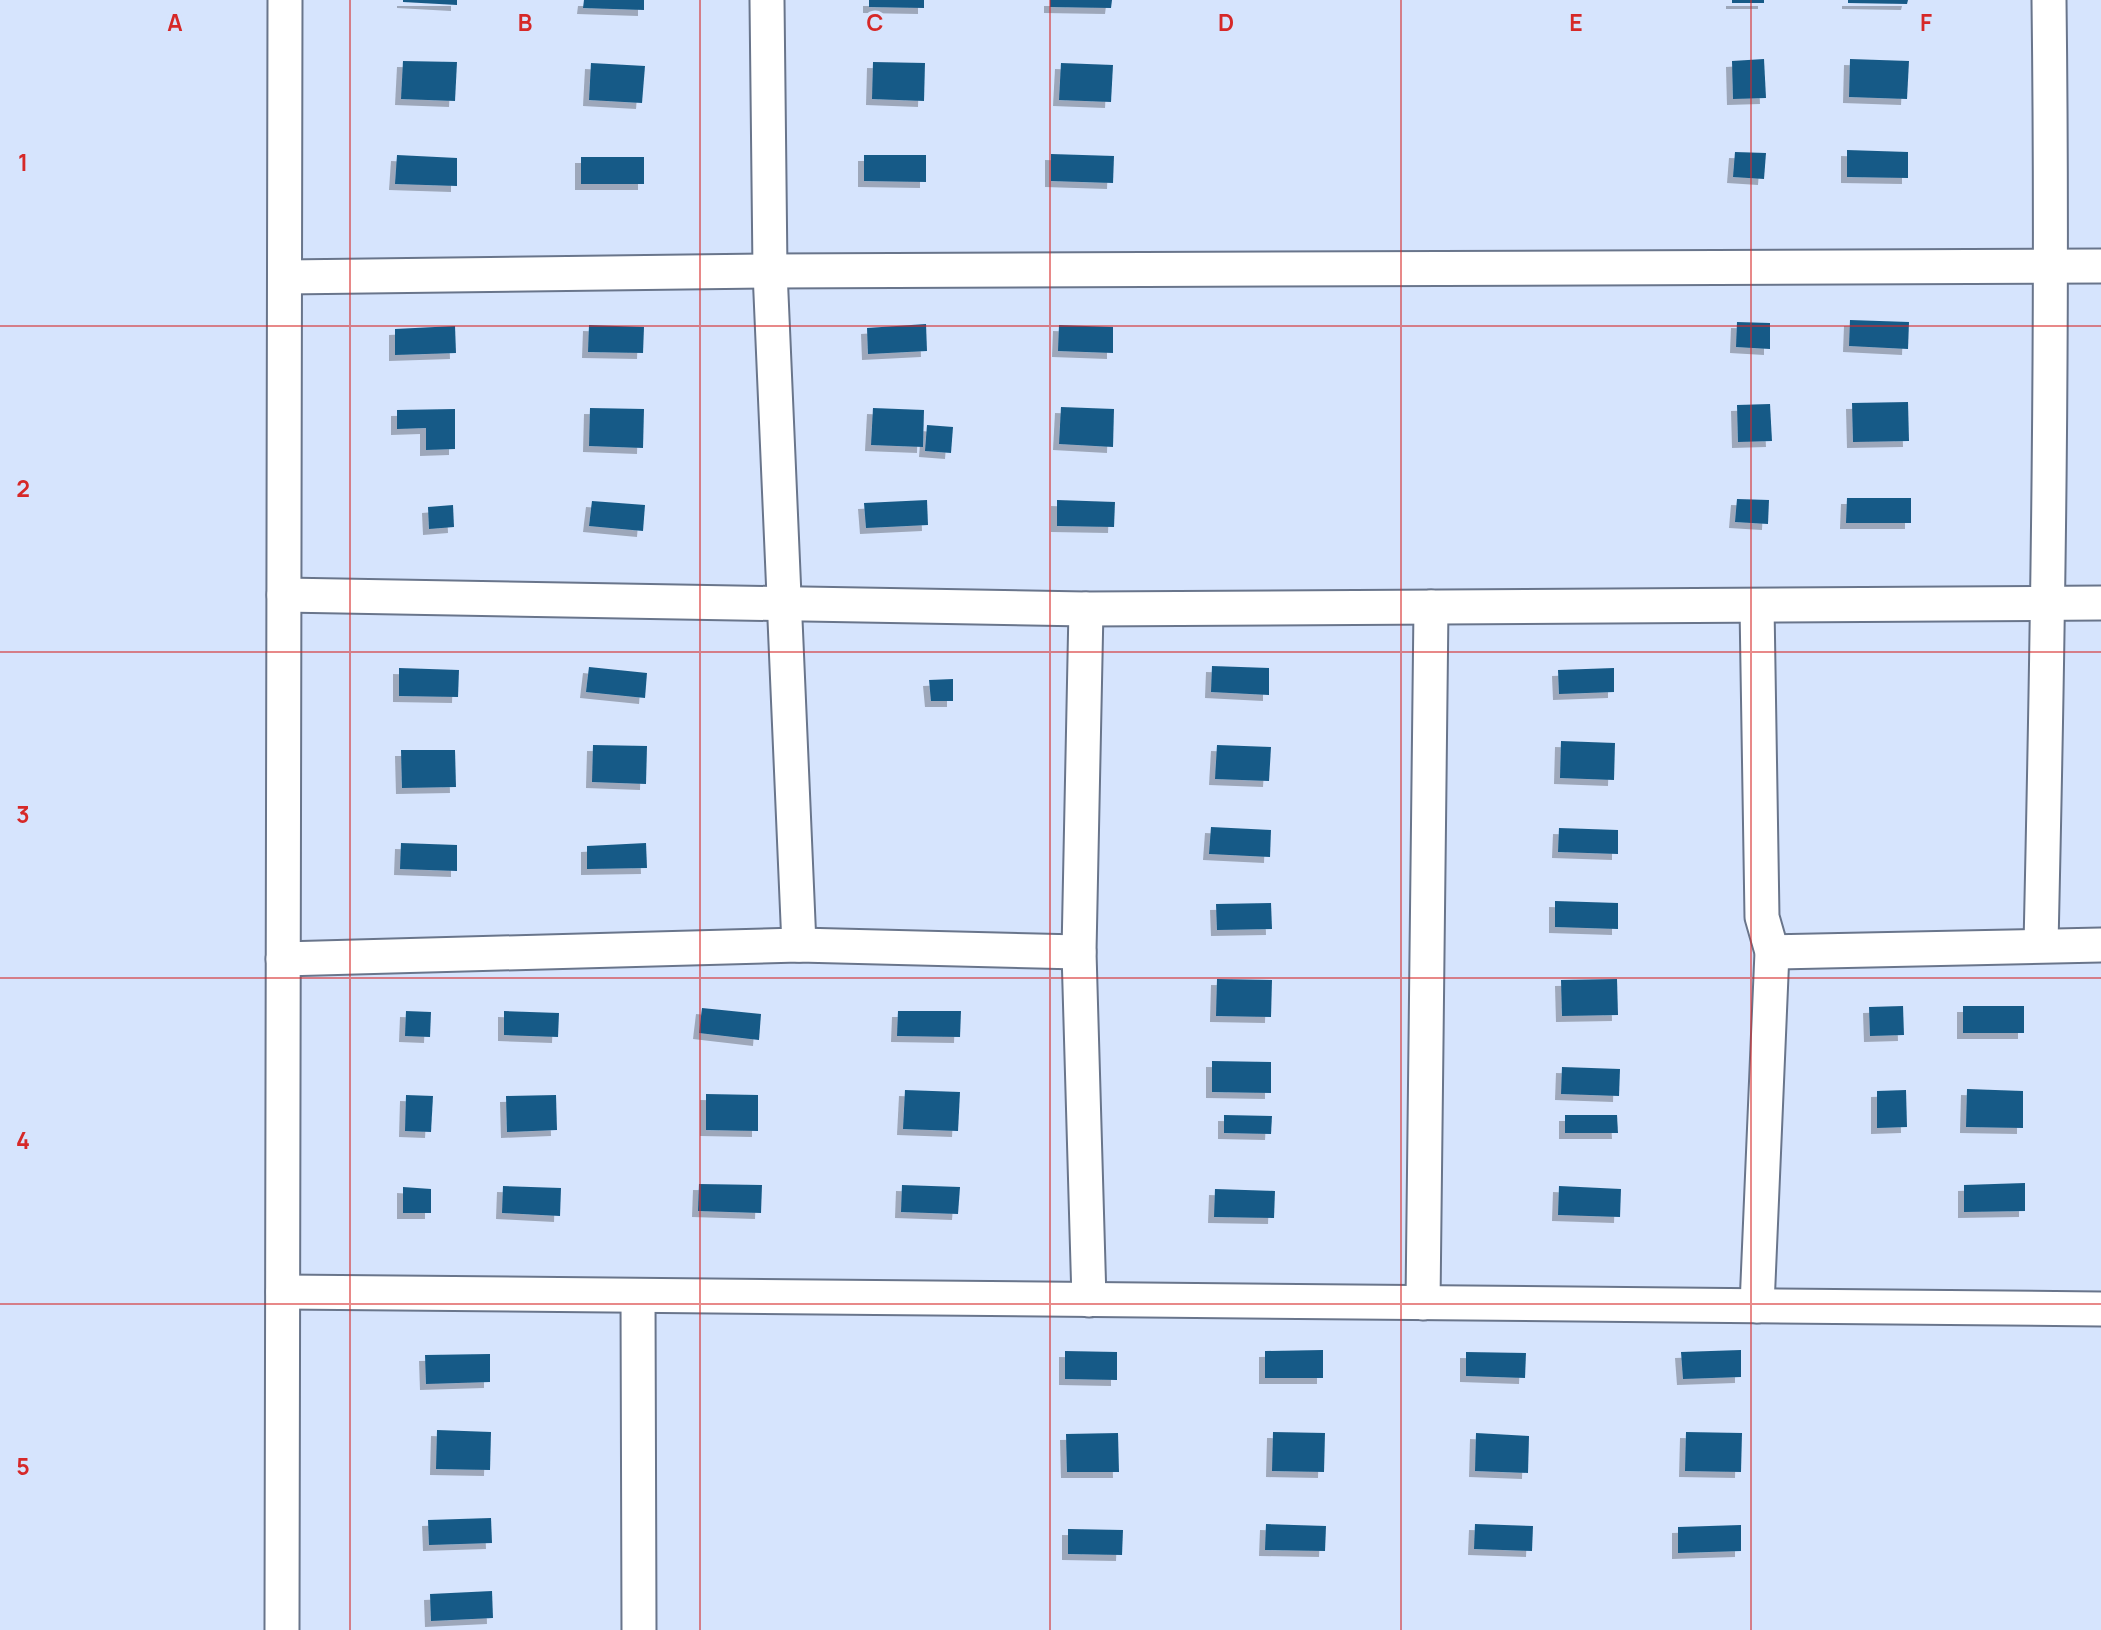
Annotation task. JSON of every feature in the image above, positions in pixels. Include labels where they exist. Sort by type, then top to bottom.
[{"type":"street","points":[[282,1630],[285,0]]},
{"type":"street","points":[[767,0],[770,271],[799,945]]},
{"type":"street","points":[[2041,945],[2049,603],[2052,267],[2049,0]]},
{"type":"street","points":[[285,277],[770,271],[2101,266]]},
{"type":"street","points":[[284,595],[1086,610],[2101,603]]},
{"type":"street","points":[[1758,606],[1762,917],[1772,952],[1758,1306]]},
{"type":"street","points":[[1423,1303],[1431,607]]},
{"type":"street","points":[[1086,610],[1079,952],[1089,1300]]},
{"type":"street","points":[[283,960],[799,945],[1079,952]]},
{"type":"street","points":[[1772,952],[2101,945]]},
{"type":"street","points":[[283,1292],[2101,1309]]},
{"type":"street","points":[[638,1296],[639,1630]]},
{"type":"building","points":[[457,0],[457,5],[403,2]]},
{"type":"building","points":[[584,0],[644,0],[644,10],[583,8]]},
{"type":"building","points":[[869,0],[924,0],[924,8],[869,7]]},
{"type":"building","points":[[1050,0],[1112,0],[1111,8],[1050,7]]},
{"type":"building","points":[[1732,0],[1764,0],[1764,3],[1732,3]]},
{"type":"building","points":[[1848,0],[1908,0],[1907,4],[1848,3]]},
{"type":"building","points":[[1764,59],[1766,98],[1733,99],[1732,61]]},
{"type":"building","points":[[1850,59],[1909,61],[1907,99],[1849,97]]},
{"type":"building","points":[[403,61],[457,62],[455,101],[401,99]]},
{"type":"building","points":[[873,62],[925,63],[924,101],[872,99]]},
{"type":"building","points":[[591,63],[645,66],[642,103],[589,100]]},
{"type":"building","points":[[1061,63],[1113,65],[1111,102],[1059,100]]},
{"type":"building","points":[[1847,150],[1908,152],[1908,178],[1847,177]]},
{"type":"building","points":[[1735,152],[1766,153],[1764,179],[1733,177]]},
{"type":"building","points":[[1051,154],[1114,156],[1113,183],[1051,181]]},
{"type":"building","points":[[397,155],[457,158],[457,186],[395,184]]},
{"type":"building","points":[[864,155],[926,155],[926,182],[864,181]]},
{"type":"building","points":[[581,157],[644,157],[644,184],[581,184]]},
{"type":"building","points":[[1850,320],[1909,322],[1908,349],[1849,346]]},
{"type":"building","points":[[1737,322],[1770,323],[1770,349],[1736,347]]},
{"type":"building","points":[[926,324],[927,351],[868,354],[867,328]]},
{"type":"building","points":[[589,325],[644,327],[643,353],[588,352]]},
{"type":"building","points":[[1059,325],[1113,327],[1113,353],[1058,351]]},
{"type":"building","points":[[455,326],[456,353],[395,355],[395,329]]},
{"type":"building","points":[[1908,402],[1909,441],[1853,442],[1852,403]]},
{"type":"building","points":[[1770,404],[1772,441],[1738,442],[1737,405]]},
{"type":"building","points":[[1061,407],[1114,409],[1113,447],[1059,444]]},
{"type":"building","points":[[590,408],[644,409],[643,448],[589,446]]},
{"type":"building","points":[[873,408],[924,410],[923,447],[871,445]]},
{"type":"building","points":[[455,409],[455,449],[426,450],[426,428],[397,429],[397,410]]},
{"type":"building","points":[[927,425],[953,427],[951,453],[925,451]]},
{"type":"building","points":[[1847,498],[1911,498],[1911,523],[1846,523]]},
{"type":"building","points":[[1737,499],[1769,500],[1768,524],[1735,522]]},
{"type":"building","points":[[927,500],[928,525],[866,528],[864,503]]},
{"type":"building","points":[[1057,500],[1115,502],[1114,527],[1057,526]]},
{"type":"building","points":[[592,501],[645,505],[643,531],[589,526]]},
{"type":"building","points":[[453,505],[454,527],[429,529],[428,507]]},
{"type":"building","points":[[1212,666],[1269,668],[1269,695],[1211,692]]},
{"type":"building","points":[[589,667],[647,673],[645,698],[586,692]]},
{"type":"building","points":[[399,668],[459,670],[458,697],[399,696]]},
{"type":"building","points":[[1614,668],[1614,692],[1559,694],[1558,670]]},
{"type":"building","points":[[953,679],[953,701],[931,701],[929,680]]},
{"type":"building","points":[[1561,741],[1615,743],[1614,780],[1560,778]]},
{"type":"building","points":[[593,745],[647,746],[646,784],[592,782]]},
{"type":"building","points":[[1217,745],[1271,747],[1269,781],[1215,779]]},
{"type":"building","points":[[401,750],[455,750],[456,787],[402,788]]},
{"type":"building","points":[[1211,827],[1271,830],[1270,857],[1209,854]]},
{"type":"building","points":[[1559,828],[1618,830],[1618,854],[1558,852]]},
{"type":"building","points":[[401,843],[457,845],[457,871],[400,869]]},
{"type":"building","points":[[646,843],[647,868],[587,869],[587,846]]},
{"type":"building","points":[[1555,901],[1618,903],[1618,929],[1555,927]]},
{"type":"building","points":[[1271,903],[1272,929],[1217,930],[1216,904]]},
{"type":"building","points":[[1217,979],[1272,980],[1271,1017],[1216,1016]]},
{"type":"building","points":[[1617,979],[1618,1015],[1562,1016],[1561,980]]},
{"type":"building","points":[[1903,1006],[1904,1035],[1870,1036],[1869,1007]]},
{"type":"building","points":[[1963,1006],[2024,1006],[2024,1033],[1963,1033]]},
{"type":"building","points":[[702,1008],[761,1014],[759,1040],[699,1033]]},
{"type":"building","points":[[406,1011],[431,1012],[430,1037],[405,1036]]},
{"type":"building","points":[[504,1011],[559,1013],[558,1037],[504,1035]]},
{"type":"building","points":[[898,1011],[961,1011],[960,1037],[897,1036]]},
{"type":"building","points":[[1212,1061],[1271,1062],[1271,1093],[1212,1092]]},
{"type":"building","points":[[1562,1067],[1620,1069],[1619,1096],[1561,1094]]},
{"type":"building","points":[[1967,1089],[2023,1091],[2023,1128],[1966,1127]]},
{"type":"building","points":[[905,1090],[960,1092],[958,1131],[903,1129]]},
{"type":"building","points":[[1906,1090],[1907,1127],[1877,1128],[1877,1091]]},
{"type":"building","points":[[706,1094],[758,1095],[758,1131],[706,1130]]},
{"type":"building","points":[[406,1095],[433,1096],[431,1132],[405,1131]]},
{"type":"building","points":[[556,1095],[557,1130],[507,1132],[506,1096]]},
{"type":"building","points":[[1224,1115],[1272,1116],[1271,1134],[1224,1133]]},
{"type":"building","points":[[1565,1115],[1617,1115],[1618,1133],[1565,1133]]},
{"type":"building","points":[[2025,1183],[2025,1211],[1964,1212],[1964,1185]]},
{"type":"building","points":[[699,1184],[762,1185],[761,1213],[698,1211]]},
{"type":"building","points":[[902,1185],[960,1187],[958,1214],[901,1212]]},
{"type":"building","points":[[503,1186],[561,1188],[560,1216],[502,1213]]},
{"type":"building","points":[[1559,1186],[1621,1189],[1620,1217],[1558,1215]]},
{"type":"building","points":[[403,1187],[431,1189],[431,1213],[403,1213]]},
{"type":"building","points":[[1215,1189],[1275,1191],[1274,1218],[1214,1217]]},
{"type":"building","points":[[1323,1350],[1323,1378],[1265,1378],[1265,1351]]},
{"type":"building","points":[[1741,1350],[1741,1377],[1683,1379],[1681,1352]]},
{"type":"building","points":[[1065,1351],[1117,1352],[1117,1380],[1065,1379]]},
{"type":"building","points":[[1466,1352],[1526,1353],[1525,1378],[1466,1376]]},
{"type":"building","points":[[490,1354],[490,1382],[426,1384],[425,1355]]},
{"type":"building","points":[[437,1430],[491,1432],[490,1470],[436,1469]]},
{"type":"building","points":[[1273,1432],[1325,1433],[1324,1472],[1272,1471]]},
{"type":"building","points":[[1686,1432],[1742,1433],[1741,1472],[1685,1471]]},
{"type":"building","points":[[1118,1433],[1119,1472],[1067,1472],[1066,1434]]},
{"type":"building","points":[[1476,1433],[1529,1436],[1528,1473],[1475,1471]]},
{"type":"building","points":[[491,1518],[492,1543],[429,1545],[428,1520]]},
{"type":"building","points":[[1266,1524],[1326,1526],[1325,1551],[1265,1550]]},
{"type":"building","points":[[1475,1524],[1533,1526],[1532,1551],[1474,1549]]},
{"type":"building","points":[[1741,1525],[1741,1551],[1678,1553],[1678,1527]]},
{"type":"building","points":[[1068,1529],[1123,1530],[1122,1555],[1068,1554]]},
{"type":"building","points":[[492,1591],[493,1618],[431,1621],[430,1594]]}]
